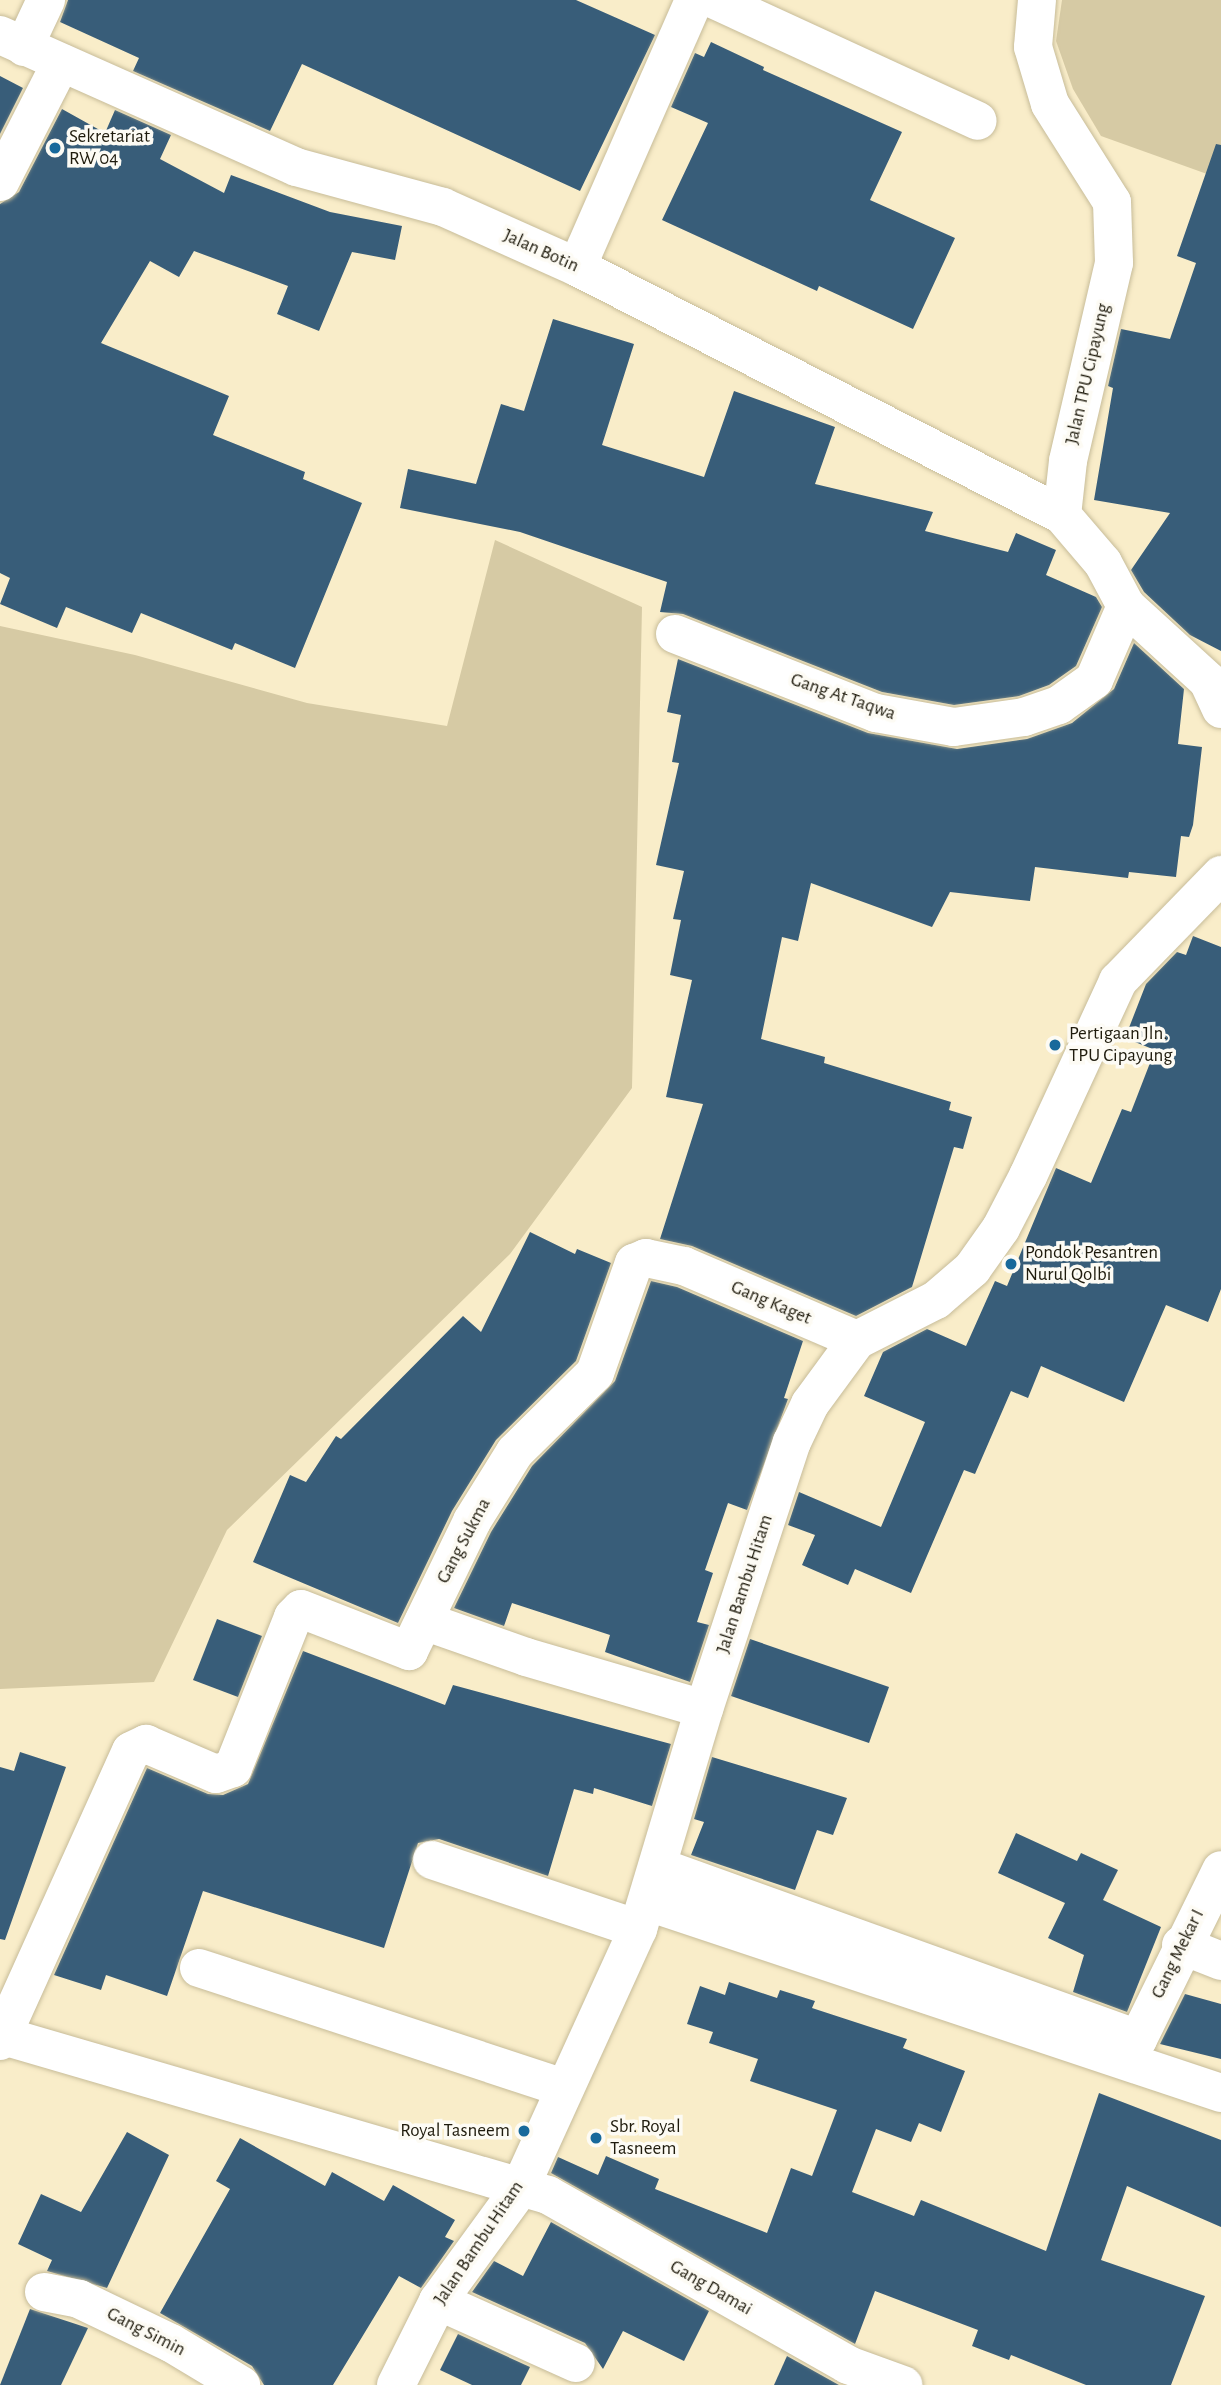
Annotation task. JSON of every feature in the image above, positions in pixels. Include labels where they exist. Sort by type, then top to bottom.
[{"type":"street","points":[[12,41],[46,0]]},
{"type":"street","points":[[577,267],[694,0]]},
{"type":"street","points":[[715,0],[978,121]]},
{"type":"street","name":"Jalan TPU Cipayung","points":[[1037,0],[1033,47],[1050,104],[1112,202],[1114,263],[1068,461],[1062,515]]},
{"type":"street","name":"Jalan Botin","points":[[12,41],[296,167],[443,207],[577,267],[1062,515]]},
{"type":"street","points":[[0,181],[61,63]]},
{"type":"street","points":[[1062,515],[1103,563],[1126,606],[1209,681],[1221,709]]},
{"type":"street","name":"Gang At Taqwa","points":[[675,634],[876,713],[954,727],[1024,717],[1059,705],[1094,680],[1126,606]]},
{"type":"street","name":"Jalan Bambu Hitam","points":[[396,2385],[438,2301],[519,2190],[648,1899],[704,1709],[792,1442],[832,1369],[857,1340],[936,1300],[972,1269],[1001,1228],[1028,1176],[1118,981],[1221,875]]},
{"type":"street","name":"Gang Sukma","points":[[1,2037],[131,1751],[146,1744],[216,1774],[233,1768],[293,1617],[301,1609],[401,1651],[409,1651],[472,1521],[515,1452],[595,1373],[634,1263],[646,1258],[684,1266]]},
{"type":"street","name":"Gang Kaget","points":[[684,1266],[857,1340]]},
{"type":"street","points":[[424,1621],[526,1657],[704,1709]]},
{"type":"street","points":[[432,1860],[648,1899],[1221,2093]]},
{"type":"street","name":"Gang Mekar I","points":[[648,1899],[1138,2039],[1181,1945],[1221,1870]]},
{"type":"street","points":[[1181,1945],[1221,1961]]},
{"type":"street","points":[[198,1968],[565,2088]]},
{"type":"street","name":"Gang Damai","points":[[1,2037],[519,2190],[548,2195],[848,2365],[903,2385]]},
{"type":"street","name":"Gang Simin","points":[[44,2292],[79,2299],[172,2343],[241,2385]]},
{"type":"street","points":[[438,2301],[576,2363]]},
{"type":"shaded area","points":[[1062,0],[1221,0],[1221,179],[1101,136],[1073,89],[1056,41]]},
{"type":"shaded area","points":[[495,540],[642,607],[632,1088],[510,1254],[227,1530],[154,1682],[0,1689],[0,626],[135,655],[307,703],[447,726]]},
{"type":"building","points":[[68,0],[576,0],[655,35],[580,191],[302,64],[270,131],[133,71],[139,58],[60,22]]},
{"type":"building","points":[[711,42],[764,67],[763,70],[902,132],[870,200],[955,238],[913,329],[819,286],[817,291],[662,220],[708,123],[671,107],[695,53],[704,57]]},
{"type":"building","points":[[0,76],[23,88],[0,134]]},
{"type":"building","points":[[62,109],[105,133],[115,110],[171,135],[160,159],[224,193],[231,175],[330,212],[402,226],[395,260],[352,252],[319,331],[277,314],[288,286],[194,251],[179,277],[150,261],[101,343],[229,396],[213,435],[305,472],[303,479],[362,503],[295,668],[235,643],[232,650],[141,613],[132,633],[66,607],[57,628],[0,604],[10,578],[0,573],[0,204],[19,192]]},
{"type":"building","points":[[1216,144],[1221,145],[1221,651],[1190,635],[1144,592],[1131,570],[1170,513],[1094,500],[1113,388],[1108,386],[1121,329],[1170,339],[1196,263],[1177,256]]},
{"type":"building","points":[[553,319],[634,344],[602,445],[704,477],[734,391],[835,427],[815,484],[933,512],[925,531],[1008,552],[1016,533],[1056,550],[1046,575],[1096,597],[1102,607],[1076,666],[1049,685],[1019,696],[954,705],[882,692],[683,614],[660,612],[667,582],[520,532],[400,508],[408,469],[476,484],[501,404],[524,411]]},
{"type":"building","points":[[1134,643],[1184,689],[1178,744],[1202,747],[1193,825],[1189,837],[1181,836],[1176,877],[1129,872],[1128,878],[1035,867],[1030,901],[950,892],[932,927],[811,883],[798,941],[782,937],[761,1039],[825,1057],[824,1063],[951,1102],[949,1110],[972,1117],[963,1149],[954,1147],[912,1287],[856,1316],[692,1246],[660,1239],[703,1104],[666,1097],[692,980],[670,975],[681,920],[673,919],[684,871],[656,865],[679,763],[672,762],[681,715],[667,712],[678,659],[868,733],[957,749],[1027,739],[1072,723],[1114,689]]},
{"type":"building","points":[[1193,936],[1221,947],[1221,1289],[1208,1322],[1166,1305],[1124,1402],[1041,1366],[1028,1398],[1011,1391],[975,1474],[964,1470],[911,1593],[855,1569],[848,1585],[802,1565],[815,1535],[788,1525],[799,1492],[881,1527],[925,1422],[864,1396],[883,1352],[927,1329],[966,1346],[995,1281],[1007,1286],[1056,1168],[1091,1183],[1122,1109],[1131,1112],[1155,1050],[1125,1038],[1146,984],[1177,952],[1186,955]]},
{"type":"building","points":[[530,1232],[575,1254],[577,1249],[611,1263],[576,1361],[496,1440],[452,1511],[398,1623],[253,1562],[290,1475],[306,1482],[336,1436],[341,1439],[463,1316],[481,1332]]},
{"type":"building","points":[[651,1281],[677,1287],[803,1341],[784,1398],[788,1399],[747,1510],[728,1503],[705,1570],[713,1573],[697,1622],[709,1625],[690,1682],[605,1652],[610,1635],[512,1603],[504,1626],[454,1608],[491,1532],[532,1466],[615,1381]]},
{"type":"building","points":[[217,1619],[262,1636],[238,1697],[193,1680]]},
{"type":"building","points":[[750,1639],[889,1687],[869,1743],[731,1696]]},
{"type":"building","points":[[303,1651],[445,1705],[453,1685],[671,1744],[652,1806],[594,1788],[593,1794],[574,1789],[548,1876],[439,1839],[418,1843],[384,1948],[203,1891],[167,1996],[106,1975],[101,1990],[54,1975],[147,1768],[208,1794],[223,1795],[248,1784]]},
{"type":"building","points":[[20,1752],[66,1767],[5,1940],[0,1939],[0,1767],[14,1771]]},
{"type":"building","points":[[712,1757],[847,1798],[833,1835],[817,1830],[795,1890],[691,1855],[704,1822],[694,1819]]},
{"type":"building","points":[[1016,1833],[1077,1861],[1081,1853],[1118,1870],[1103,1900],[1161,1927],[1127,2012],[1073,1992],[1084,1955],[1048,1938],[1065,1903],[998,1873]]},
{"type":"building","points":[[729,1982],[777,1998],[780,1990],[815,2001],[812,2008],[907,2039],[903,2048],[965,2071],[941,2132],[919,2123],[911,2142],[876,2129],[852,2192],[914,2216],[921,2200],[1046,2251],[1099,2093],[1221,2140],[1221,2227],[1127,2186],[1101,2260],[1205,2296],[1171,2385],[1086,2385],[1011,2355],[1009,2360],[972,2346],[978,2330],[875,2291],[855,2344],[551,2173],[558,2157],[598,2175],[606,2156],[659,2179],[655,2189],[767,2233],[791,2168],[812,2176],[837,2110],[750,2081],[758,2059],[709,2043],[713,2032],[687,2024],[700,1986],[725,1995]]},
{"type":"building","points":[[1185,1994],[1221,2004],[1221,2059],[1160,2044]]},
{"type":"building","points":[[127,2132],[169,2155],[107,2288],[47,2271],[52,2260],[18,2244],[41,2194],[81,2212]]},
{"type":"building","points":[[240,2138],[325,2186],[332,2172],[384,2201],[393,2185],[455,2220],[445,2237],[454,2241],[421,2288],[399,2276],[333,2385],[264,2385],[252,2366],[160,2313],[230,2189],[216,2181]]},
{"type":"building","points":[[551,2222],[709,2311],[684,2361],[623,2331],[603,2369],[585,2343],[472,2292],[494,2261],[523,2276]]},
{"type":"building","points":[[30,2309],[88,2328],[61,2385],[0,2385]]},
{"type":"building","points":[[458,2334],[530,2367],[521,2385],[472,2385],[440,2370]]},
{"type":"building","points":[[787,2356],[839,2385],[774,2385]]},
{"type":"place","name":"Sekretariat RW 04","points":[[55,148]]},
{"type":"place","name":"Pertigaan Jln. TPU Cipayung","points":[[1055,1045]]},
{"type":"place","name":"Pondok Pesantren Nurul Qolbi","points":[[1011,1264]]},
{"type":"place","name":"Royal Tasneem","points":[[524,2131]]},
{"type":"place","name":"Sbr. Royal Tasneem","points":[[596,2138]]}]
